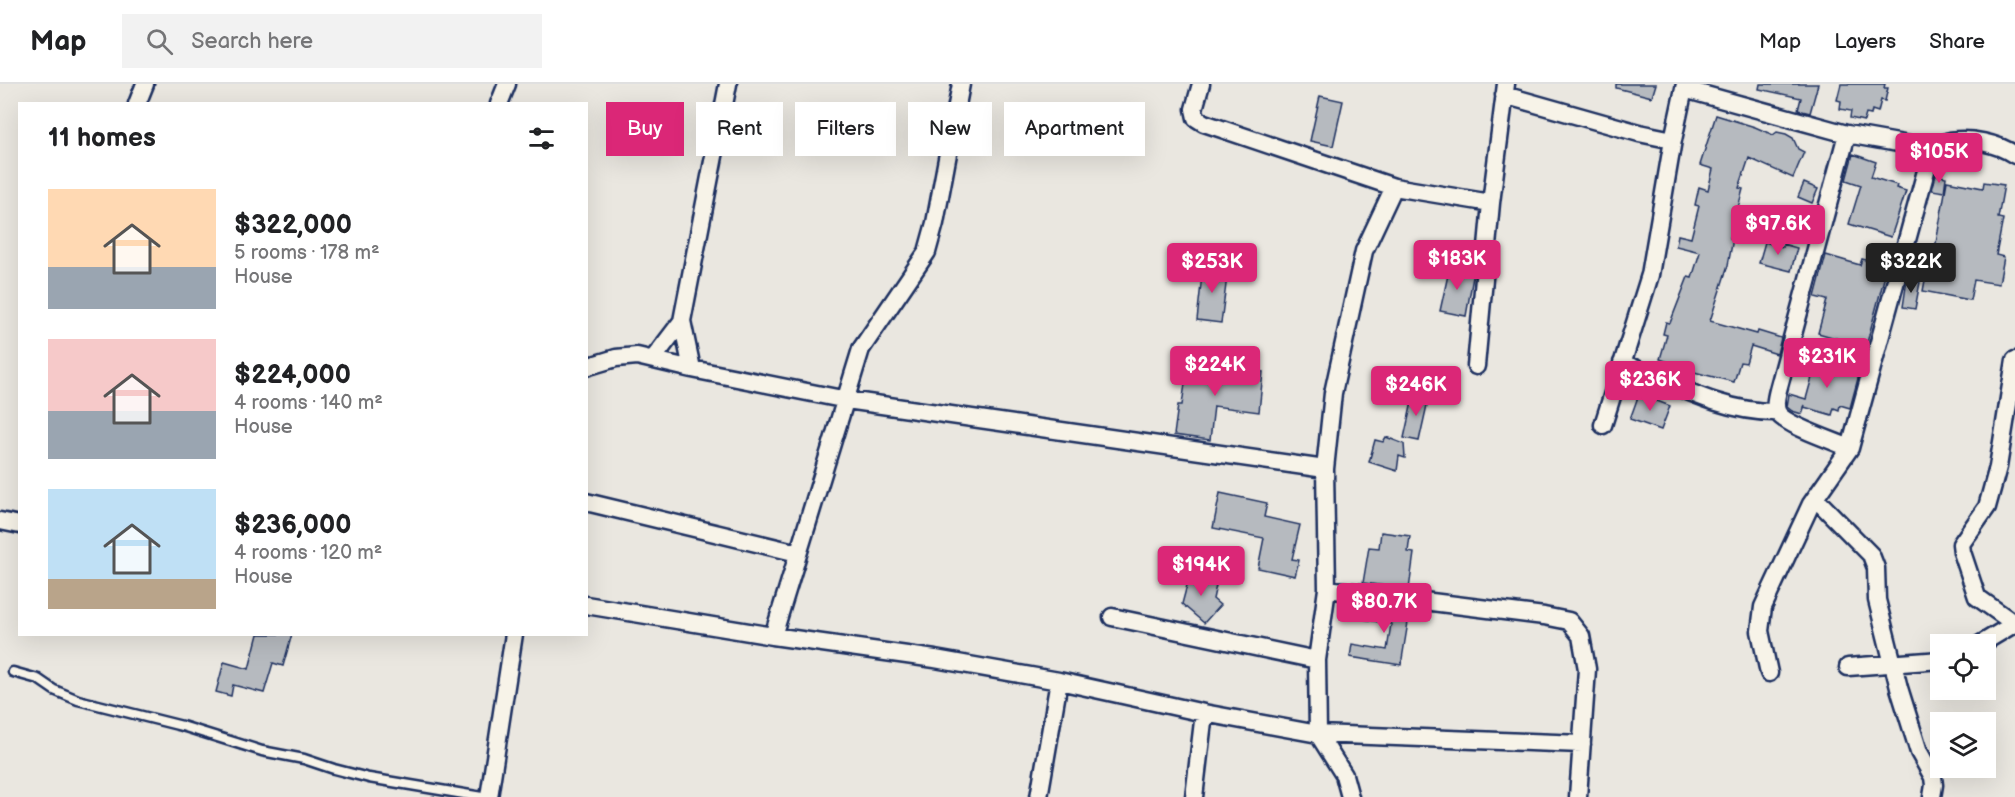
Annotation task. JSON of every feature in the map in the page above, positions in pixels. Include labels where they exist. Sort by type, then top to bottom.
[{"type":"street","points":[[138,102],[145,84]]},
{"type":"street","points":[[500,102],[507,84]]},
{"type":"street","points":[[692,369],[682,321],[728,84]]},
{"type":"street","points":[[773,636],[861,350],[927,252],[935,222],[961,84]]},
{"type":"street","points":[[1201,84],[1194,109],[1196,118],[1204,123],[1394,187],[1491,203]]},
{"type":"street","points":[[1602,425],[1650,275],[1673,140],[1685,86],[1847,134],[1932,149],[1948,141],[1971,140],[2006,149],[2015,154]]},
{"type":"street","points":[[1476,366],[1491,203],[1505,89],[1639,133],[1673,140]]},
{"type":"street","points":[[1847,134],[1776,398],[1777,412],[1780,416],[1796,426],[1850,448]]},
{"type":"street","points":[[1769,673],[1760,631],[1763,608],[1815,498],[1850,448],[1932,149]]},
{"type":"street","points":[[1350,797],[1344,775],[1318,734],[1317,660],[1327,589],[1325,469],[1333,393],[1364,251],[1394,187]]},
{"type":"street","points":[[653,359],[682,321]]},
{"type":"street","points":[[588,366],[616,358],[637,356],[847,400],[1325,469]]},
{"type":"street","points":[[1996,635],[2014,624],[1977,597],[1961,544],[1987,507],[1998,467],[2015,360]]},
{"type":"street","points":[[1622,363],[1684,390],[1736,408],[1777,412]]},
{"type":"street","points":[[1815,498],[1871,555],[1876,568],[1877,600],[1893,663],[1919,752],[1933,777],[1932,797]]},
{"type":"street","points":[[588,502],[798,552]]},
{"type":"street","points":[[0,521],[18,525]]},
{"type":"street","points":[[1327,589],[1569,621],[1581,636],[1587,669],[1578,797]]},
{"type":"street","points":[[588,605],[773,636],[935,659],[1059,681],[1204,713],[1318,734],[1582,744]]},
{"type":"street","points":[[1112,617],[1317,660]]},
{"type":"street","points":[[489,797],[514,636]]},
{"type":"street","points":[[1848,667],[1930,662]]},
{"type":"street","points":[[1039,797],[1059,681]]},
{"type":"street","points":[[1194,797],[1204,713]]},
{"type":"lane","points":[[13,672],[38,679],[54,690],[78,700],[182,726],[268,753],[304,759],[369,778],[482,797]]},
{"type":"building","points":[[1616,84],[1656,84],[1652,97],[1616,88]]},
{"type":"building","points":[[1760,84],[1818,84],[1810,113],[1798,110],[1801,98],[1759,89]]},
{"type":"building","points":[[1841,84],[1885,84],[1884,88],[1888,88],[1885,101],[1881,100],[1878,112],[1872,110],[1871,115],[1866,114],[1864,121],[1850,118],[1851,111],[1840,109],[1841,101],[1837,100]]},
{"type":"building","points":[[1320,96],[1343,101],[1333,146],[1310,141]]},
{"type":"building","points":[[1716,115],[1773,135],[1777,132],[1786,134],[1793,138],[1798,149],[1804,152],[1793,178],[1749,158],[1739,188],[1743,189],[1730,238],[1733,239],[1728,265],[1710,321],[1781,338],[1777,354],[1751,346],[1746,363],[1740,362],[1734,382],[1670,366],[1671,363],[1660,359],[1667,335],[1663,334],[1666,322],[1670,323],[1688,277],[1692,278],[1700,252],[1676,246],[1678,235],[1691,238],[1699,206],[1695,205],[1699,187],[1708,190],[1713,169],[1700,165]]},
{"type":"building","points":[[1853,154],[1876,162],[1871,177],[1897,185],[1896,188],[1906,191],[1891,237],[1849,224],[1861,185],[1846,180]]},
{"type":"building","points":[[1936,175],[1946,177],[1944,192],[1932,190]]},
{"type":"building","points":[[1947,181],[1983,188],[1984,182],[2004,185],[1998,218],[2003,219],[1996,255],[2004,257],[1999,284],[1974,280],[1970,300],[1923,291],[1929,259],[1933,260]]},
{"type":"building","points":[[1804,183],[1818,189],[1812,203],[1798,197]]},
{"type":"building","points":[[1765,242],[1797,248],[1791,271],[1759,263]]},
{"type":"building","points":[[1826,255],[1860,265],[1862,259],[1880,264],[1877,273],[1885,275],[1865,350],[1818,333],[1827,300],[1815,297]]},
{"type":"building","points":[[1203,266],[1228,269],[1221,323],[1197,320]]},
{"type":"building","points":[[1450,266],[1474,271],[1466,316],[1440,311]]},
{"type":"building","points":[[1907,280],[1920,282],[1915,309],[1903,307]]},
{"type":"building","points":[[1817,359],[1860,371],[1850,408],[1840,405],[1839,410],[1834,408],[1832,415],[1804,407],[1802,414],[1787,407],[1789,394],[1806,399]]},
{"type":"building","points":[[1188,362],[1263,372],[1259,412],[1214,406],[1210,440],[1174,435],[1178,405],[1182,405]]},
{"type":"building","points":[[1414,393],[1429,396],[1419,441],[1404,438]]},
{"type":"building","points":[[1639,394],[1670,406],[1661,430],[1630,419]]},
{"type":"building","points":[[1386,437],[1404,444],[1405,458],[1399,456],[1397,471],[1369,462],[1375,440],[1383,442]]},
{"type":"building","points":[[1220,493],[1267,503],[1264,517],[1300,525],[1292,559],[1299,560],[1295,576],[1258,568],[1264,538],[1213,528]]},
{"type":"building","points":[[1381,532],[1410,536],[1408,552],[1414,553],[1409,589],[1363,583],[1369,547],[1379,548]]},
{"type":"building","points":[[1190,574],[1217,581],[1213,599],[1220,605],[1204,623],[1182,604]]},
{"type":"building","points":[[1358,603],[1410,610],[1401,665],[1350,657],[1352,644],[1387,650],[1391,624],[1356,618]]},
{"type":"building","points":[[257,636],[291,636],[283,666],[273,663],[264,693],[233,685],[231,696],[216,692],[224,662],[249,669]]}]
